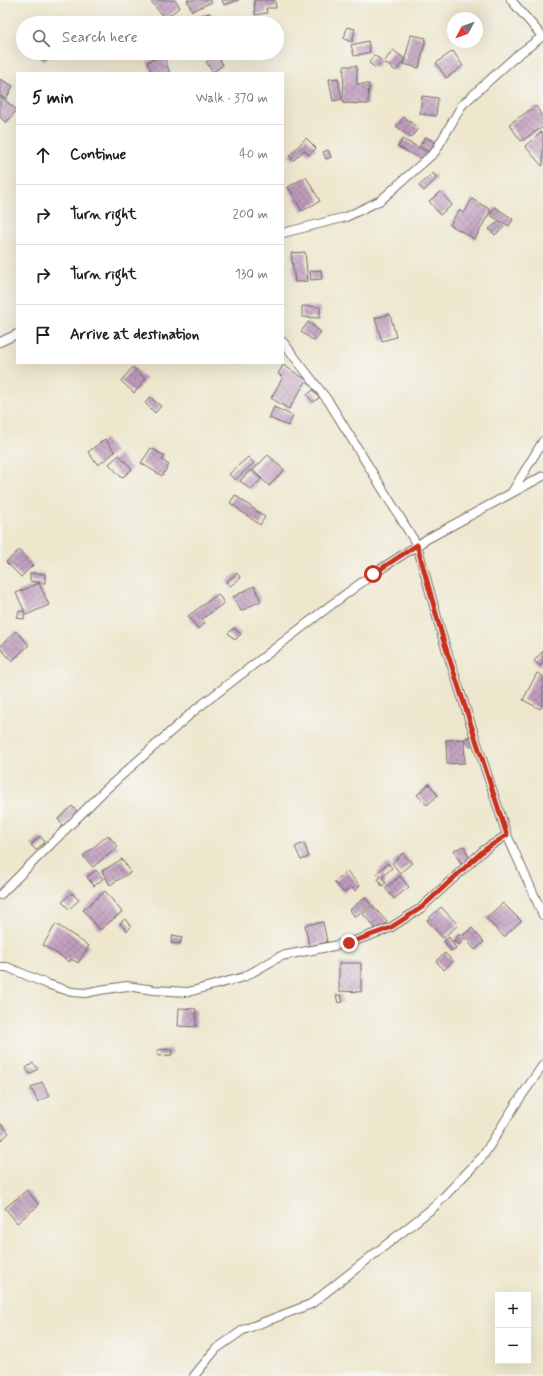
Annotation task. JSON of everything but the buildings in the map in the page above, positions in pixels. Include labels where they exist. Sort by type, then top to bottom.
[{"type":"street","points":[[284,233],[346,217],[381,200],[435,152],[462,104],[515,57],[543,36],[511,0]]},
{"type":"street","points":[[0,342],[16,334]]},
{"type":"street","points":[[284,343],[329,402],[417,545],[443,639],[507,835],[543,915]]},
{"type":"street","points":[[512,492],[543,441]]},
{"type":"street","points":[[0,896],[104,790],[195,710],[373,574],[427,539],[543,476]]},
{"type":"street","points":[[0,967],[7,967],[47,984],[72,992],[85,993],[127,986],[154,990],[188,992],[244,977],[281,956],[349,943],[390,928],[421,908],[484,850],[507,835]]},
{"type":"street","points":[[194,1376],[216,1349],[243,1330],[311,1304],[434,1207],[483,1156],[514,1106],[543,1065]]},
{"type":"route","points":[[349,943],[390,928],[421,908],[484,850],[507,835],[443,639],[417,545],[373,574]]}]
